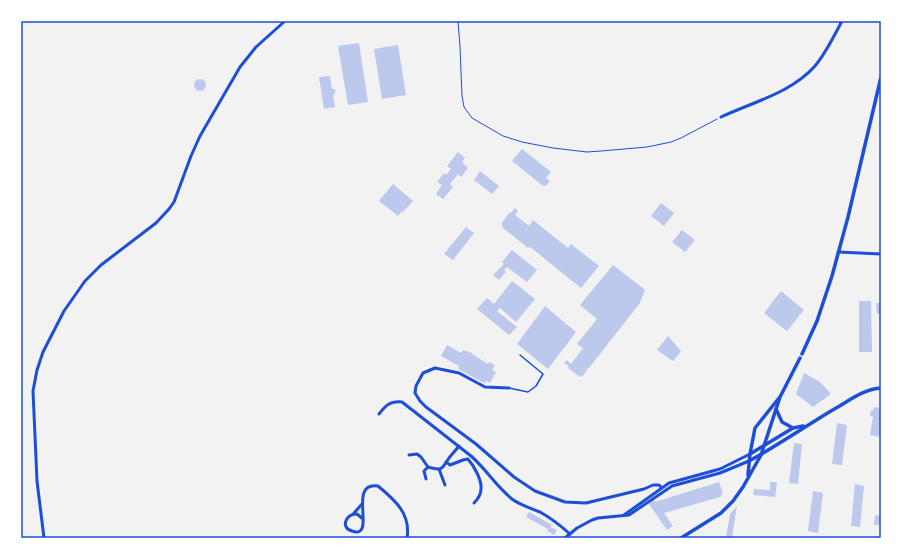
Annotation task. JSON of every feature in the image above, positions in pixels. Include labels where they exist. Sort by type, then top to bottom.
[{"type":"street","points":[[44,538],[37,481],[33,391],[37,370],[43,352],[64,311],[85,281],[101,265],[156,223],[169,209],[176,197],[200,136],[240,67],[256,47],[285,21]]},
{"type":"street","points":[[721,117],[776,94],[804,76],[818,62],[842,21]]},
{"type":"street","points":[[681,538],[727,508],[739,492],[761,455],[780,397],[818,321],[848,217],[881,76]]},
{"type":"street","points":[[838,252],[881,254]]},
{"type":"street","points":[[509,388],[485,387],[459,373],[435,368],[423,373],[416,386],[415,393],[420,402],[426,407],[476,444],[514,477],[535,491],[565,502],[586,503],[644,489],[653,485],[659,485],[661,488]]},
{"type":"street","points":[[565,538],[585,524],[598,518],[622,516],[634,512],[677,484],[720,473],[749,462],[860,394],[881,388]]},
{"type":"street","points":[[748,476],[755,428],[780,397]]},
{"type":"street","points":[[379,414],[387,404],[393,401],[402,402],[480,464],[502,490],[513,500],[541,513],[570,534]]},
{"type":"street","points":[[776,408],[782,422],[793,428]]},
{"type":"street","points":[[622,516],[654,492],[669,483],[720,469],[750,454],[793,428],[806,426]]},
{"type":"street","points":[[409,455],[417,454],[428,467],[439,469],[444,467],[446,462],[459,446]]},
{"type":"street","points":[[446,462],[450,465],[468,459],[473,465],[482,488],[479,497],[474,503]]},
{"type":"street","points":[[426,479],[424,471],[428,467]]},
{"type":"street","points":[[439,469],[445,484]]},
{"type":"street","points":[[362,504],[354,514],[346,519],[346,525],[349,530],[355,532],[360,530],[364,525],[362,504],[366,489],[373,485],[378,486],[402,510],[408,527],[407,538]]},
{"type":"street","points":[[660,494],[661,488]]},
{"type":"street","points":[[644,489],[652,490],[660,494]]},
{"type":"street","points":[[354,514],[360,515],[363,519]]},
{"type":"lane","points":[[509,388],[528,392],[534,388],[544,374],[520,355]]},
{"type":"path","points":[[458,21],[462,96],[464,107],[472,118],[504,136],[522,142],[587,152],[647,147],[671,142],[721,117]]},
{"type":"building","points":[[359,43],[368,102],[348,105],[338,46]]},
{"type":"building","points":[[398,45],[406,95],[382,99],[374,49]]},
{"type":"building","points":[[330,76],[332,89],[335,89],[335,94],[333,94],[335,107],[324,109],[319,77]]},
{"type":"building","points":[[198,79],[202,79],[206,85],[202,91],[198,91],[194,87],[194,83]]},
{"type":"building","points":[[522,149],[551,172],[546,178],[550,181],[546,186],[543,186],[512,161]]},
{"type":"building","points":[[458,152],[465,158],[462,162],[468,168],[461,177],[458,174],[450,184],[453,187],[443,199],[436,194],[442,185],[437,182],[444,173],[446,175],[451,169],[447,166]]},
{"type":"building","points":[[480,171],[499,186],[492,194],[474,180]]},
{"type":"building","points":[[393,184],[413,201],[398,216],[379,201]]},
{"type":"building","points":[[661,203],[674,213],[664,226],[651,216]]},
{"type":"building","points":[[515,208],[518,211],[515,215],[529,226],[533,220],[568,248],[571,244],[599,266],[581,288],[530,247],[528,248],[502,227],[503,226],[501,224]]},
{"type":"building","points":[[466,227],[474,233],[453,260],[444,254]]},
{"type":"building","points":[[682,230],[695,240],[685,252],[672,242]]},
{"type":"building","points":[[512,250],[537,270],[527,282],[507,267],[504,270],[506,272],[499,280],[493,275],[504,264],[502,262]]},
{"type":"building","points":[[613,265],[645,290],[640,303],[583,376],[581,375],[580,377],[564,363],[567,360],[571,364],[583,348],[577,344],[597,319],[580,305]]},
{"type":"building","points":[[512,281],[535,299],[516,322],[500,308],[497,311],[517,327],[509,335],[477,309],[487,298],[494,304]]},
{"type":"building","points":[[781,291],[804,310],[787,331],[764,313]]},
{"type":"building","points":[[859,301],[871,301],[872,352],[859,352]]},
{"type":"building","points":[[876,303],[881,303],[881,314],[877,314]]},
{"type":"building","points":[[545,306],[576,332],[548,369],[517,344]]},
{"type":"building","points":[[668,336],[681,351],[673,361],[657,350]]},
{"type":"building","points":[[447,345],[461,353],[463,350],[472,353],[488,364],[489,362],[495,365],[492,370],[496,372],[490,383],[486,381],[485,383],[482,382],[458,369],[459,366],[441,356]]},
{"type":"building","points":[[804,373],[820,382],[831,394],[813,407],[796,394]]},
{"type":"building","points":[[874,407],[881,408],[881,437],[870,435],[873,417],[870,416],[871,410],[873,411]]},
{"type":"building","points":[[837,423],[847,425],[842,465],[832,464]]},
{"type":"building","points":[[794,443],[802,444],[798,484],[789,483]]},
{"type":"building","points":[[719,482],[723,493],[720,497],[664,513],[673,526],[667,530],[649,504],[654,499],[655,502]]},
{"type":"building","points":[[770,482],[777,482],[775,497],[753,495],[754,489],[770,490]]},
{"type":"building","points":[[855,484],[864,486],[860,527],[851,526]]},
{"type":"building","points":[[813,491],[823,493],[818,533],[808,531]]},
{"type":"building","points":[[737,506],[732,537],[735,538],[726,538],[730,514]]},
{"type":"building","points":[[529,512],[552,525],[550,527],[557,530],[554,535],[547,531],[548,529],[526,517]]},
{"type":"building","points":[[875,515],[880,516],[879,525],[874,525]]}]
